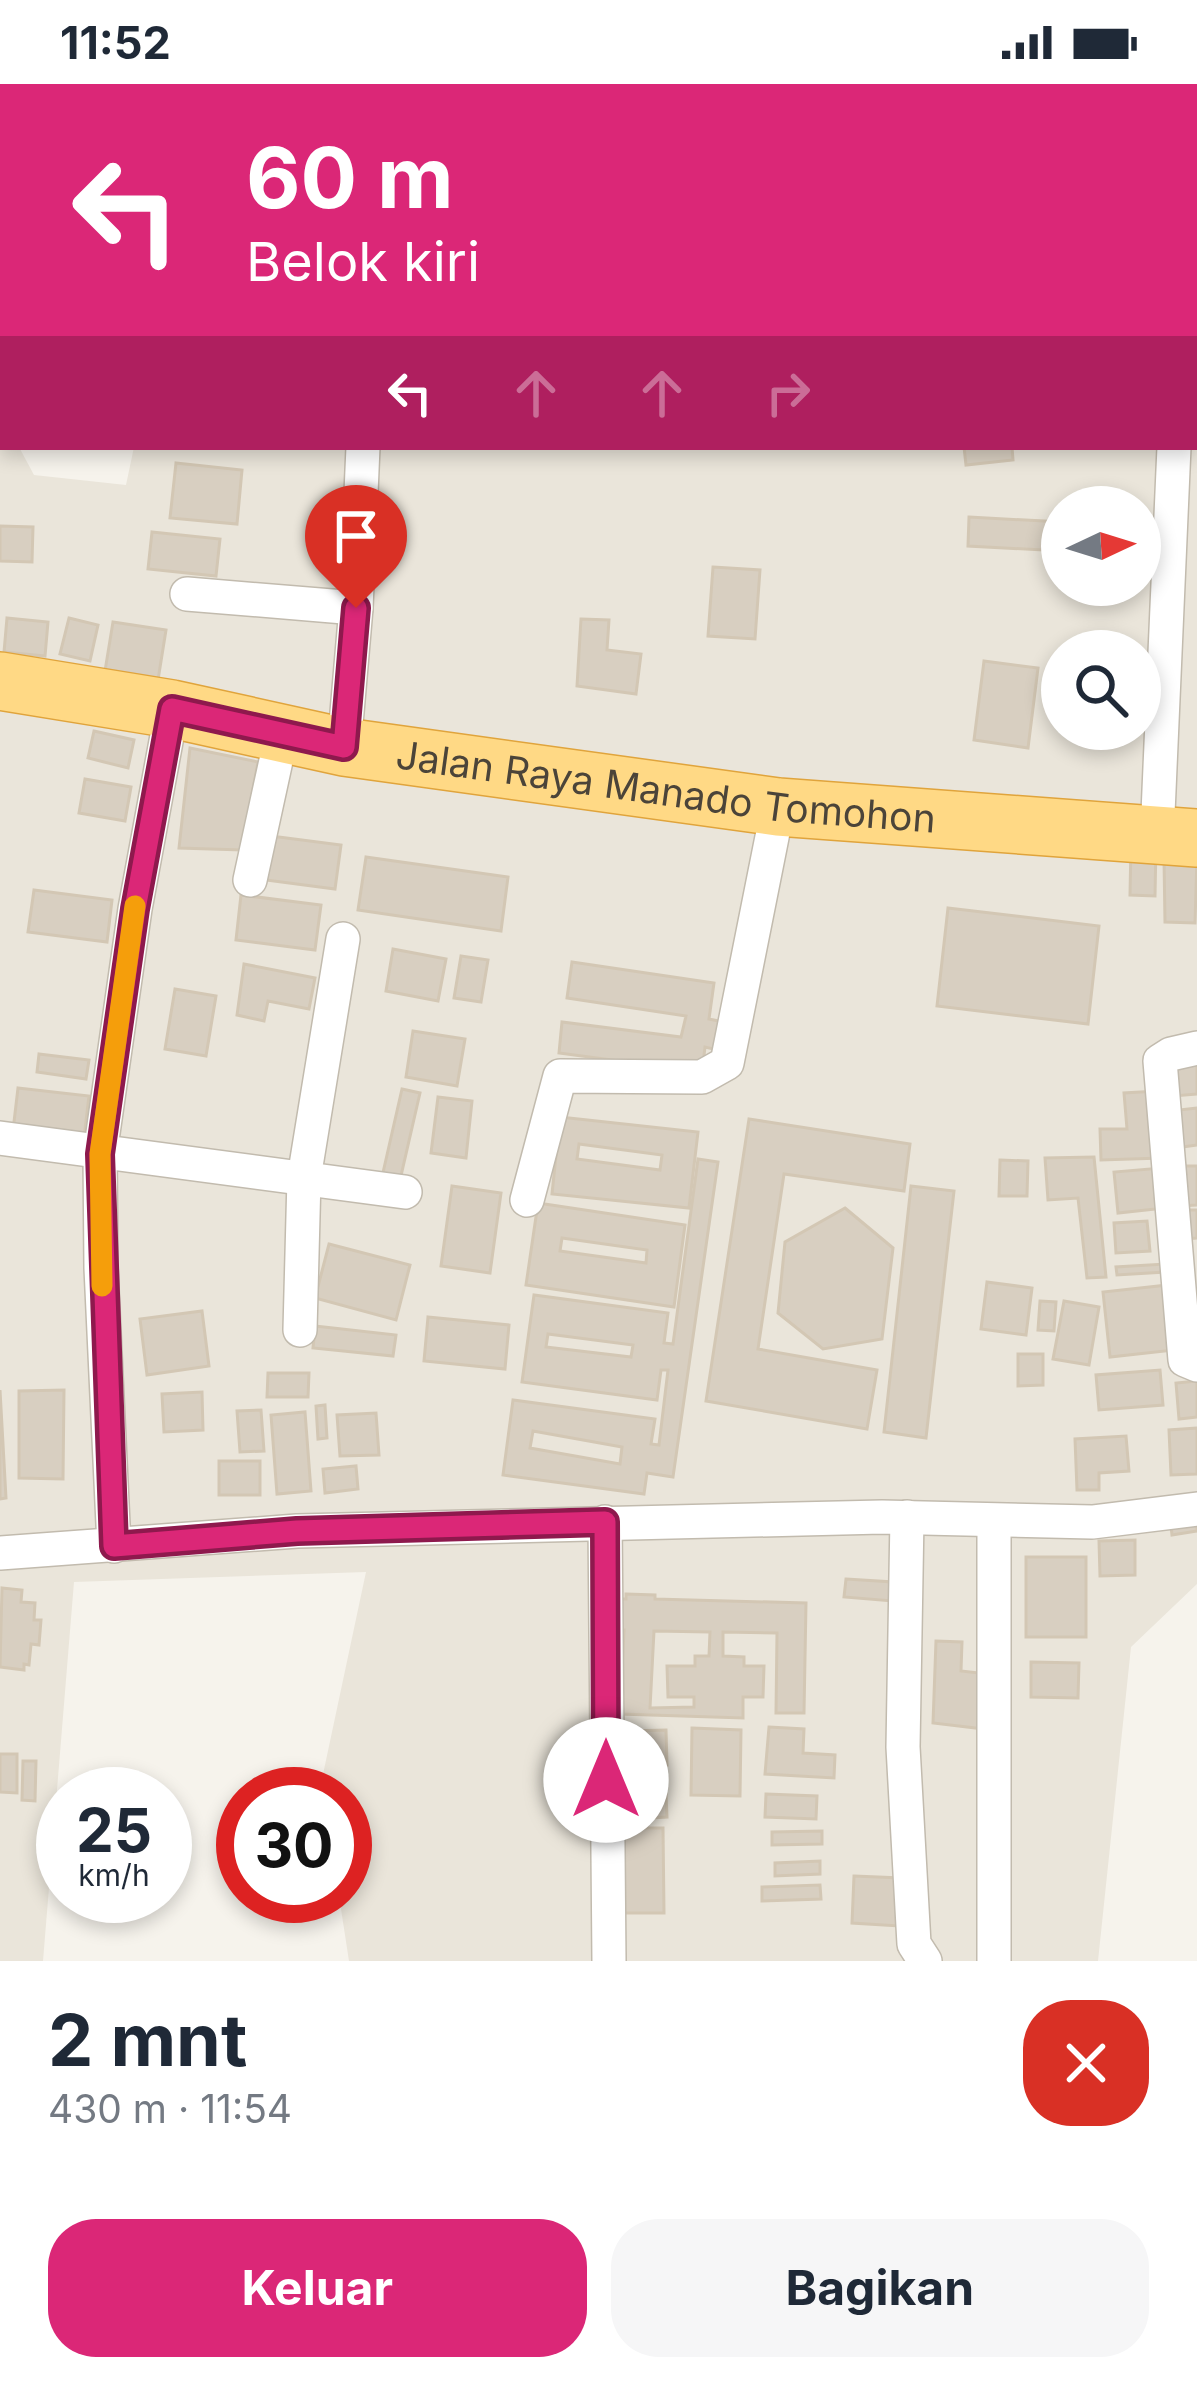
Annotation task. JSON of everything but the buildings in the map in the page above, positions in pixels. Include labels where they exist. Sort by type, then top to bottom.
[{"type":"highway","name":"Jalan Raya Manado Tomohon","points":[[0,681],[172,709],[344,747],[778,807],[1177,837]]},
{"type":"street","points":[[344,747],[371,450]]},
{"type":"street","points":[[1174,450],[1177,837]]},
{"type":"street","points":[[187,594],[356,608]]},
{"type":"street","points":[[114,1546],[100,1154],[135,909],[172,709]]},
{"type":"street","points":[[250,880],[282,733]]},
{"type":"street","points":[[527,1200],[560,1076],[702,1077],[727,1063],[778,807]]},
{"type":"street","points":[[300,1330],[304,1178],[343,939]]},
{"type":"street","points":[[1197,1048],[1160,1061],[1183,1161],[1188,1261],[1185,1360],[1197,1366]]},
{"type":"street","points":[[0,1138],[405,1192]]},
{"type":"street","points":[[0,1553],[297,1531],[907,1517],[1092,1522],[1197,1509]]},
{"type":"street","points":[[907,1517],[903,1748],[914,1944],[925,1961]]},
{"type":"street","points":[[994,1521],[994,1961]]},
{"type":"street","points":[[605,1522],[609,1961]]},
{"type":"shaded area","points":[[0,450],[21,450],[34,475],[126,485],[133,450],[1197,450],[1197,1584],[1131,1647],[1098,1961],[349,1961],[343,1923],[372,1923],[372,1767],[325,1767],[366,1572],[74,1582],[59,1767],[36,1767],[36,1923],[46,1923],[43,1961],[0,1961]]},
{"type":"slow traffic","points":[[102,1286],[100,1154],[135,906]]},
{"type":"route","points":[[356,608],[344,747],[172,709],[135,909],[100,1154],[114,1546],[297,1531],[605,1522],[606,1780]]}]
